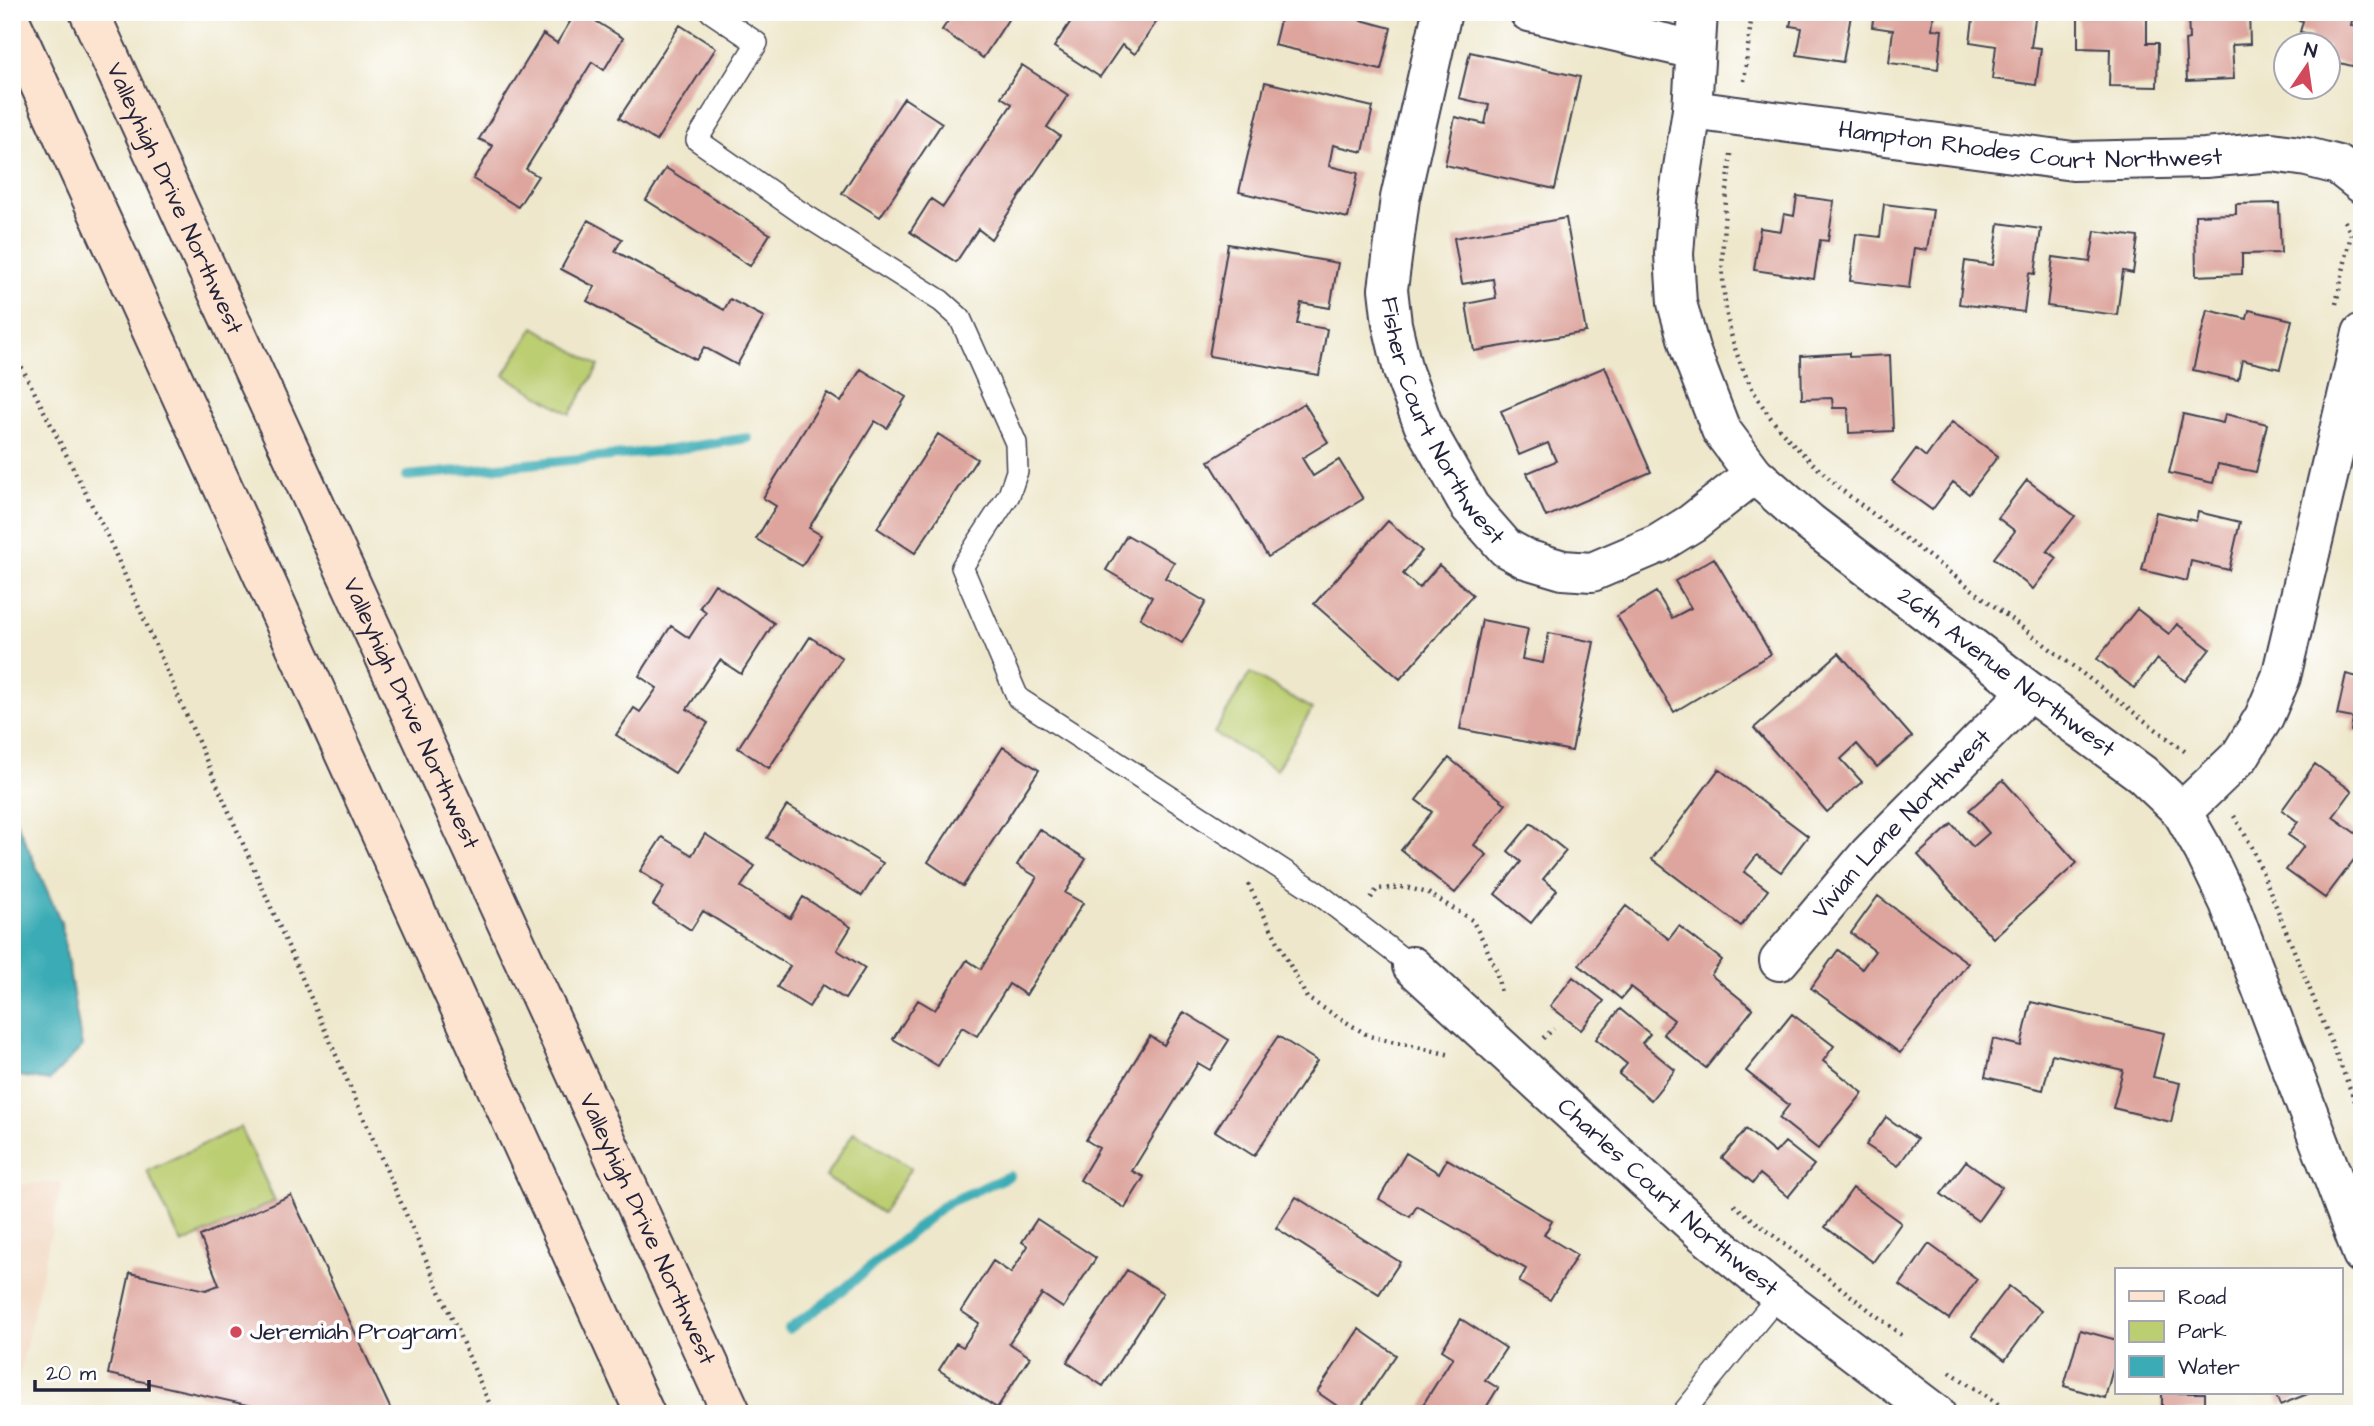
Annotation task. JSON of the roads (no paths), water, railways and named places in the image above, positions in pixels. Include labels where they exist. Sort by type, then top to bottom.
[{"type":"main road","name":"Valleyhigh Drive Northwest","points":[[89,12],[732,1414]]},
{"type":"main road","points":[[12,24],[645,1414]]},
{"type":"street","name":"Fisher Court Northwest","points":[[1442,12],[1400,198],[1388,289],[1392,324],[1403,371],[1423,425],[1470,508],[1506,548],[1526,559],[1563,570],[1592,572],[1658,544],[1692,523],[1754,474]]},
{"type":"street","points":[[1529,12],[1695,50]]},
{"type":"street","name":"26th Avenue Northwest","points":[[1698,12],[1692,110],[1678,200],[1674,254],[1677,303],[1691,352],[1721,429],[1754,474],[1810,523],[2142,774],[2182,812],[2229,903],[2351,1191],[2362,1255]]},
{"type":"street","name":"Hampton Rhodes Court Northwest","points":[[1692,110],[2073,161],[2205,158],[2272,152],[2339,165],[2350,196]]},
{"type":"street","points":[[2182,812],[2240,755],[2264,717],[2281,677],[2349,321]]},
{"type":"street","name":"Vivian Lane Northwest","points":[[1779,961],[1869,853],[2029,691]]},
{"type":"street","name":"Charles Court Northwest","points":[[1412,967],[1703,1233],[1779,1295],[1937,1414]]},
{"type":"lane","points":[[711,12],[757,43],[697,140],[800,212],[941,301],[960,318],[1011,429],[1018,456],[1014,483],[962,567],[1018,698],[1315,891],[1412,967]]},
{"type":"lane","points":[[1682,1414],[1779,1295]]},
{"type":"water","points":[[12,812],[61,922],[82,1047],[49,1081],[12,1075]]},
{"type":"waterway","points":[[407,476],[670,450],[748,438]]},
{"type":"waterway","points":[[789,1329],[843,1290],[945,1204],[1009,1176]]},
{"type":"place","name":"Jeremiah Program","points":[[236,1332]]}]
